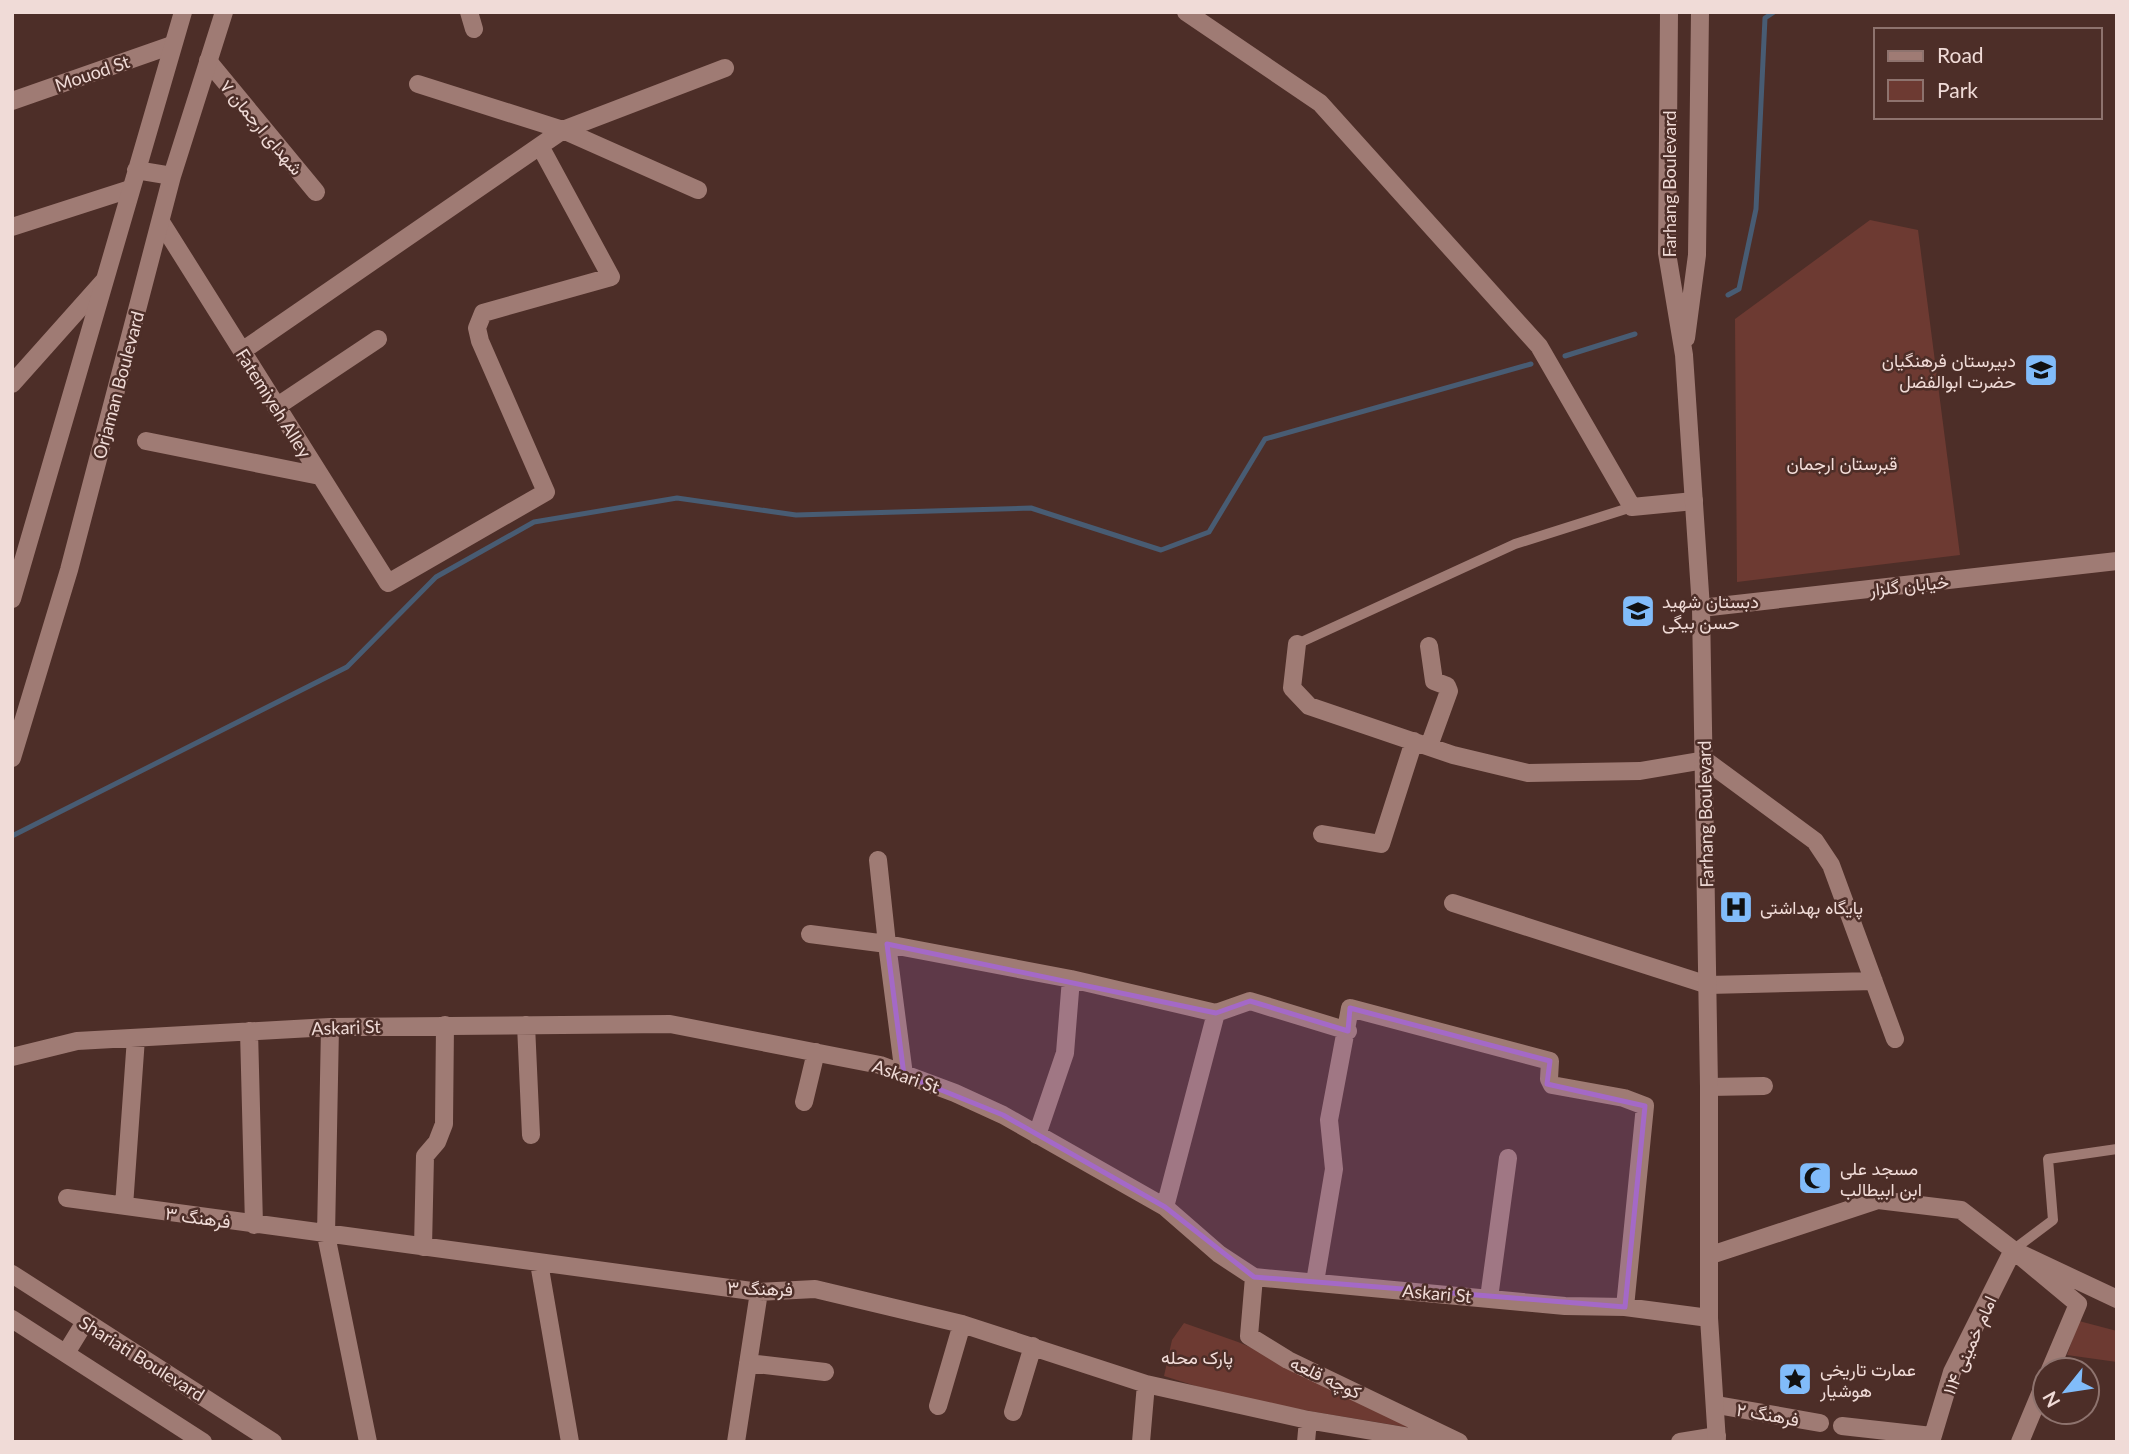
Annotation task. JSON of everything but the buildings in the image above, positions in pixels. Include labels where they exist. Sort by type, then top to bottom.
[{"type":"street","points":[[12,599],[183,12]]},
{"type":"street","name":"Orjaman Boulevard","points":[[12,758],[69,570],[173,176],[224,12]]},
{"type":"street","points":[[1186,12],[1320,103],[1539,346],[1632,507],[1694,501]]},
{"type":"street","name":"Farhang Boulevard","points":[[1669,12],[1667,253],[1684,355],[1701,608],[1708,985],[1711,1255],[1709,1318],[1717,1405],[1717,1439]]},
{"type":"street","name":"Farhang Boulevard","points":[[1684,355],[1698,254],[1700,12]]},
{"type":"street","name":"Mouod St","points":[[12,101],[172,45]]},
{"type":"street","name":"شهدای ارجمان ۷","points":[[208,61],[316,192]]},
{"type":"street","points":[[242,351],[563,130],[725,68]]},
{"type":"street","points":[[418,84],[563,130],[698,190]]},
{"type":"street","name":"Fatemiyeh Alley","points":[[161,222],[388,583],[546,492],[480,341],[477,328],[483,313],[611,277],[540,146]]},
{"type":"street","points":[[136,170],[173,176]]},
{"type":"street","points":[[12,227],[130,189]]},
{"type":"street","points":[[12,384],[103,282]]},
{"type":"street","points":[[276,407],[378,339]]},
{"type":"street","points":[[146,441],[320,476]]},
{"type":"street","name":"خیابان گلزار","points":[[1701,608],[2117,561]]},
{"type":"street","points":[[1297,644],[1292,688],[1310,706],[1422,743],[1528,773],[1640,771],[1705,761],[1815,841],[1831,865],[1895,1039]]},
{"type":"street","points":[[1322,834],[1381,844],[1422,743],[1449,691],[1447,686],[1434,681],[1429,646]]},
{"type":"street","points":[[878,860],[904,1075]]},
{"type":"street","points":[[1453,903],[1708,985],[1874,981]]},
{"type":"street","points":[[810,934],[887,944],[1071,979],[1216,1013],[1250,1001],[1348,1031]]},
{"type":"street","points":[[1037,1135],[1065,1053],[1071,979]]},
{"type":"street","points":[[1315,1282],[1334,1169],[1329,1120],[1348,1031],[1350,1008],[1550,1062],[1549,1079],[1552,1085],[1624,1098],[1645,1105],[1625,1307]]},
{"type":"street","points":[[1165,1207],[1216,1013]]},
{"type":"street","name":"Askari St","points":[[12,1057],[77,1041],[250,1031],[445,1025],[670,1024],[880,1065],[955,1093],[1037,1135],[1165,1207],[1219,1254],[1254,1277],[1625,1307],[1709,1318]]},
{"type":"street","points":[[423,1247],[425,1156],[437,1142],[444,1124],[445,1025]]},
{"type":"street","points":[[526,1025],[531,1135]]},
{"type":"street","points":[[330,1027],[326,1235],[368,1442]]},
{"type":"street","points":[[250,1031],[254,1225]]},
{"type":"street","points":[[124,1206],[136,1038]]},
{"type":"street","points":[[804,1102],[816,1052]]},
{"type":"street","points":[[1709,1087],[1764,1087]]},
{"type":"street","points":[[1489,1298],[1508,1158]]},
{"type":"street","name":"فرهنگ ۳","points":[[67,1198],[759,1292],[816,1289],[962,1324],[1146,1384],[1308,1420],[1439,1442]]},
{"type":"street","points":[[1711,1255],[1878,1200],[1961,1210],[2078,1304],[2056,1356]]},
{"type":"street","points":[[2013,1250],[2115,1300]]},
{"type":"street","name":"امام خمینی ۱۱۴","points":[[1931,1439],[1952,1372],[2013,1250]]},
{"type":"street","points":[[539,1263],[570,1442]]},
{"type":"street","name":"Shariati Boulevard","points":[[12,1274],[273,1442]]},
{"type":"street","name":"کوچه قلعه","points":[[1254,1277],[1248,1336],[1288,1360],[1459,1442]]},
{"type":"street","points":[[736,1442],[759,1292]]},
{"type":"street","name":"Shariati Boulevard","points":[[12,1319],[203,1442]]},
{"type":"street","points":[[66,1353],[85,1322]]},
{"type":"street","points":[[938,1406],[962,1324]]},
{"type":"street","points":[[1013,1412],[1033,1346]]},
{"type":"street","points":[[748,1363],[825,1372]]},
{"type":"street","points":[[1141,1442],[1146,1384]]},
{"type":"street","name":"فرهنگ ۲","points":[[1717,1405],[1820,1423]]},
{"type":"street","points":[[2020,1442],[2031,1416]]},
{"type":"street","points":[[1306,1442],[1308,1420]]},
{"type":"street","points":[[1842,1426],[1931,1439]]},
{"type":"street","points":[[1680,1442],[1717,1439]]},
{"type":"lane","points":[[1297,644],[1515,544],[1632,507]]},
{"type":"lane","points":[[2013,1250],[2053,1220],[2048,1159],[2117,1149]]},
{"type":"highlighted area","points":[[887,944],[1216,1013],[1250,1001],[1348,1031],[1350,1008],[1550,1061],[1547,1084],[1645,1106],[1625,1307],[1254,1277],[1165,1207],[1003,1115],[904,1075]]},
{"type":"green space","name":"قبرستان ارجمان","points":[[1870,220],[1918,230],[1960,555],[1737,582],[1735,319]]},
{"type":"green space","points":[[2079,1321],[2117,1331],[2117,1362],[2101,1360],[2101,1356],[2067,1355]]},
{"type":"green space","name":"پارک محله","points":[[1184,1323],[1238,1342],[1423,1419],[1418,1429],[1237,1399],[1164,1376],[1172,1340]]},
{"type":"waterway","points":[[1728,295],[1739,289],[1756,209],[1765,18],[1774,12]]},
{"type":"waterway","points":[[1565,356],[1635,334]]},
{"type":"waterway","points":[[12,836],[347,667],[436,577],[534,522],[677,498],[796,515],[1031,508],[1161,550],[1209,532],[1265,439],[1531,364]]},
{"type":"place","name":"دبیرستان فرهنگیان حضرت ابوالفضل","points":[[2041,370]]},
{"type":"place","name":"دبستان شهید حسن بیگی","points":[[1638,611]]},
{"type":"place","name":"پایگاه بهداشتی","points":[[1736,907]]},
{"type":"place","name":"مسجد علی ابن ابیطالب","points":[[1815,1178]]},
{"type":"place","name":"عمارت تاریخی هوشیار","points":[[1795,1379]]}]
